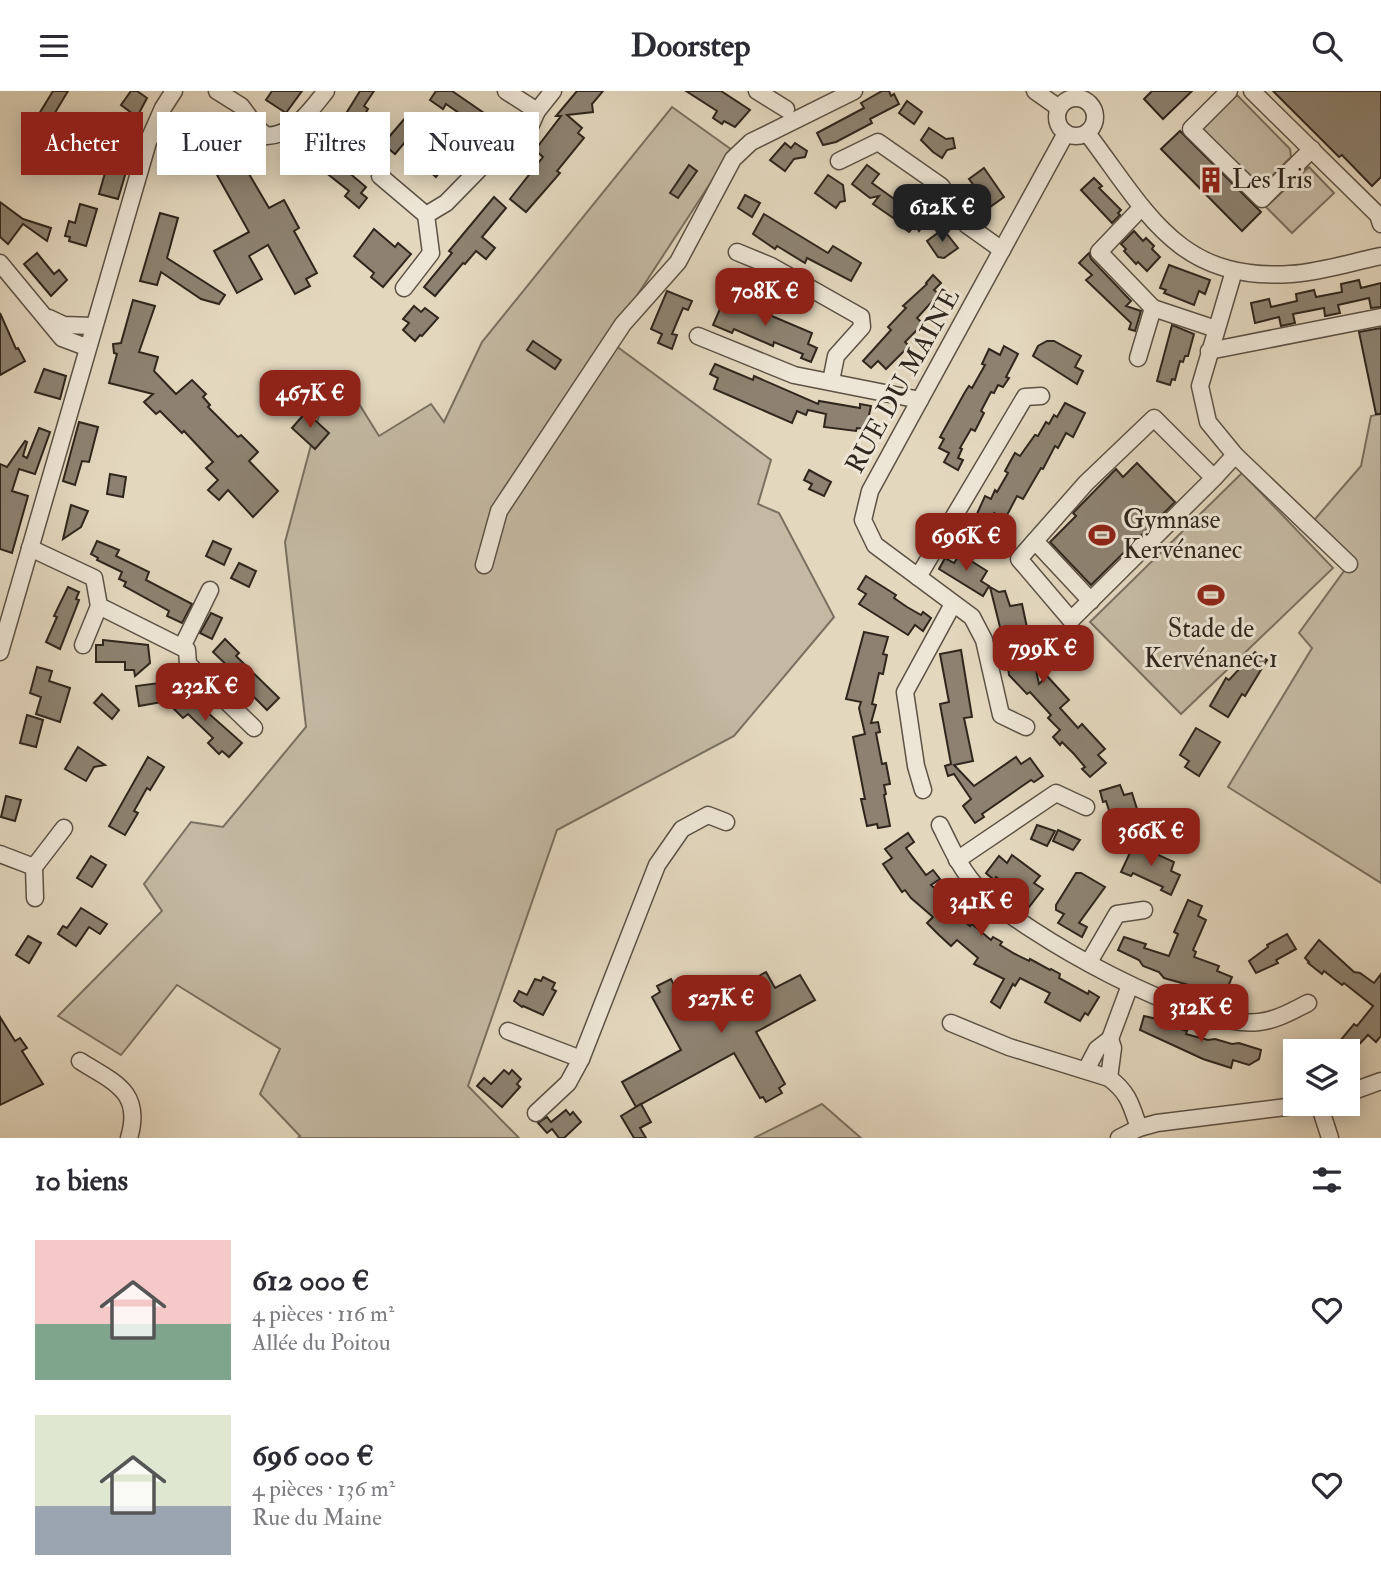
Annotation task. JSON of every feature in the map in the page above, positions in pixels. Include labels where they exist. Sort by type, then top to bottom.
[{"type":"street","points":[[0,652],[86,347],[111,273],[148,142],[174,91],[186,91]]},
{"type":"street","points":[[217,91],[242,106],[258,129],[267,136],[285,133],[296,126],[326,91]]},
{"type":"street","points":[[506,91],[537,111]]},
{"type":"street","points":[[426,215],[446,203],[490,158],[515,147],[526,136],[537,111],[554,91]]},
{"type":"street","points":[[757,91],[786,109]]},
{"type":"street","points":[[484,565],[499,512],[623,324],[678,262],[733,159],[751,142],[854,91]]},
{"type":"street","points":[[1035,91],[1059,109]]},
{"type":"street","points":[[1229,91],[1191,129],[1262,199],[1312,149]]},
{"type":"street","points":[[1252,91],[1378,215],[1381,224]]},
{"type":"street","points":[[1094,97],[1095,124],[1087,133],[1073,136],[1066,133],[1057,119],[1059,109],[1069,99],[1094,97]]},
{"type":"street","name":"RUE DU MAINE","points":[[1026,727],[1001,715],[984,640],[972,617],[875,545],[863,520],[870,491],[1066,133]]},
{"type":"street","points":[[1087,133],[1142,207],[1179,246],[1204,260],[1234,271],[1268,275],[1295,274],[1381,256]]},
{"type":"street","points":[[839,161],[878,142],[941,185],[967,225],[1002,250]]},
{"type":"street","points":[[380,176],[426,215],[431,253],[404,288]]},
{"type":"street","points":[[1142,207],[1099,251],[1153,308],[1216,329]]},
{"type":"street","points":[[737,252],[771,266],[861,317],[862,327],[836,356],[831,381]]},
{"type":"street","points":[[0,263],[8,284],[46,317],[62,338],[86,347]]},
{"type":"street","points":[[1234,271],[1200,386],[1208,422],[1235,455],[1349,564]]},
{"type":"street","points":[[1138,358],[1153,308]]},
{"type":"street","points":[[46,317],[64,325],[93,326]]},
{"type":"street","points":[[1209,351],[1381,317]]},
{"type":"street","points":[[698,336],[794,375],[920,400]]},
{"type":"street","points":[[918,577],[1025,397],[1041,396]]},
{"type":"street","points":[[1214,478],[1154,418],[1086,483],[1018,559],[1071,620],[1214,478],[1235,455]]},
{"type":"street","points":[[1035,541],[1091,601]]},
{"type":"street","points":[[30,548],[94,578],[99,606],[83,645]]},
{"type":"street","points":[[182,647],[211,590]]},
{"type":"street","points":[[923,790],[916,767],[905,692],[953,604]]},
{"type":"street","points":[[99,606],[187,650],[188,664],[254,728]]},
{"type":"street","points":[[957,860],[1056,793],[1086,807]]},
{"type":"street","points":[[536,1113],[568,1083],[581,1059],[657,865],[682,829],[708,815],[726,822]]},
{"type":"street","points":[[940,825],[957,860],[977,887],[1011,917],[1130,985],[1185,1008],[1229,1021],[1258,1022],[1283,1016],[1308,1003]]},
{"type":"street","points":[[34,898],[34,867],[64,828]]},
{"type":"street","points":[[0,854],[34,867]]},
{"type":"street","points":[[1089,962],[1116,914],[1144,909]]},
{"type":"street","points":[[1086,1070],[1097,1049],[1110,1039],[1130,985]]},
{"type":"street","points":[[951,1023],[1009,1047],[1109,1078],[1123,1089],[1139,1128]]},
{"type":"street","points":[[508,1031],[581,1059]]},
{"type":"street","points":[[1109,1078],[1113,1048],[1110,1039]]},
{"type":"street","points":[[80,1061],[123,1089],[131,1103],[133,1121],[129,1138]]},
{"type":"street","points":[[1360,1089],[1381,1081]]},
{"type":"street","points":[[1119,1138],[1157,1123],[1283,1107]]},
{"type":"street","points":[[1323,1116],[1330,1138]]},
{"type":"shaded area","points":[[1232,96],[1238,96],[1290,149],[1291,157],[1266,182],[1258,182],[1200,130]]},
{"type":"shaded area","points":[[672,107],[732,150],[608,340],[771,460],[758,504],[779,513],[834,617],[734,736],[557,830],[468,1086],[519,1138],[298,1138],[300,1136],[260,1094],[280,1049],[177,985],[121,1055],[58,1016],[162,911],[144,884],[191,822],[223,827],[306,727],[285,542],[322,404],[333,390],[351,391],[379,436],[431,404],[444,422],[482,342]]},
{"type":"shaded area","points":[[1309,167],[1334,193],[1292,233],[1266,207]]},
{"type":"shaded area","points":[[1381,414],[1381,883],[1228,787],[1312,648],[1299,633],[1349,564],[1309,526],[1361,466],[1371,416]]},
{"type":"shaded area","name":"Stade de Kervénanec 1","points":[[1242,473],[1333,568],[1181,714],[1090,622]]},
{"type":"shaded area","points":[[822,1104],[861,1138],[754,1138]]},
{"type":"building","points":[[53,91],[68,91],[55,112],[40,112]]},
{"type":"building","points":[[131,91],[137,91],[147,98],[140,112],[130,112],[121,105]]},
{"type":"building","points":[[272,91],[302,91],[287,112],[266,100]]},
{"type":"building","points":[[360,91],[374,91],[364,106],[368,109],[366,112],[347,112]]},
{"type":"building","points":[[436,91],[452,91],[482,112],[458,112],[446,104],[443,109],[430,100]]},
{"type":"building","points":[[577,91],[603,91],[592,104],[593,112],[567,115],[582,128],[578,133],[584,138],[557,171],[560,173],[526,212],[510,199],[529,175],[539,175],[539,162],[543,157],[539,154],[539,145],[561,116],[556,116]]},
{"type":"building","points":[[686,91],[721,91],[750,110],[735,127],[724,121],[722,124],[713,118],[717,111]]},
{"type":"building","points":[[882,91],[889,91],[891,96],[894,94],[899,104],[870,119],[872,123],[836,142],[823,145],[817,133],[864,108],[861,103]]},
{"type":"building","points":[[1152,91],[1192,91],[1163,119],[1144,99]]},
{"type":"building","points":[[1273,91],[1381,91],[1381,177],[1372,186]]},
{"type":"building","points":[[907,101],[922,112],[914,124],[899,113]]},
{"type":"building","points":[[404,119],[404,143],[395,154],[390,150],[390,136]]},
{"type":"building","points":[[929,128],[946,139],[953,138],[955,148],[947,150],[942,158],[933,152],[921,140]]},
{"type":"building","name":"Les Iris","points":[[1180,131],[1261,212],[1242,231],[1161,149]]},
{"type":"building","points":[[785,143],[791,148],[795,143],[807,151],[805,157],[794,159],[785,171],[770,160]]},
{"type":"building","points":[[689,165],[697,171],[678,198],[670,193]]},
{"type":"building","points":[[867,165],[879,174],[872,183],[911,211],[915,206],[930,217],[919,231],[915,225],[909,232],[873,204],[879,196],[870,198],[852,184]]},
{"type":"building","points":[[984,168],[1004,197],[990,207],[969,179]]},
{"type":"building","points":[[104,175],[125,175],[118,199],[99,194]]},
{"type":"building","points":[[217,175],[250,175],[269,208],[284,200],[299,228],[294,231],[317,273],[306,279],[310,286],[295,294],[268,245],[249,256],[262,279],[237,293],[214,251],[249,232]]},
{"type":"building","points":[[329,175],[352,175],[366,187],[361,193],[367,198],[359,208],[345,196],[349,191]]},
{"type":"building","points":[[828,175],[843,185],[845,201],[840,202],[836,208],[815,193]]},
{"type":"building","points":[[1094,178],[1102,186],[1099,188],[1121,210],[1112,223],[1081,190]]},
{"type":"building","points":[[745,195],[760,203],[752,217],[738,208]]},
{"type":"building","points":[[494,197],[506,208],[482,237],[495,248],[486,259],[476,251],[435,296],[424,287],[452,253],[449,251]]},
{"type":"building","points":[[0,202],[23,219],[51,228],[47,241],[23,224],[8,244],[0,237]]},
{"type":"building","points":[[80,204],[97,209],[86,246],[69,241],[70,237],[65,236],[69,221],[75,223]]},
{"type":"building","points":[[160,213],[178,218],[167,258],[225,295],[219,304],[201,299],[161,272],[157,285],[140,281]]},
{"type":"building","points":[[764,214],[828,253],[833,246],[861,263],[851,281],[807,258],[805,263],[777,246],[775,249],[753,234]]},
{"type":"building","points":[[374,229],[395,247],[398,243],[411,254],[383,287],[371,277],[374,273],[354,256]]},
{"type":"building","points":[[943,229],[958,248],[944,258],[938,257],[927,241]]},
{"type":"building","points":[[1134,231],[1143,241],[1146,238],[1154,246],[1152,249],[1160,257],[1147,271],[1138,262],[1136,264],[1121,244]]},
{"type":"building","points":[[37,253],[54,274],[59,270],[67,280],[51,296],[24,264]]},
{"type":"building","points":[[1089,253],[1091,259],[1131,301],[1126,306],[1141,311],[1135,331],[1129,329],[1131,323],[1086,280],[1092,275],[1079,263]]},
{"type":"building","points":[[1169,265],[1210,280],[1205,294],[1199,291],[1194,305],[1164,293],[1166,290],[1160,288]]},
{"type":"building","points":[[933,275],[941,283],[934,290],[939,294],[917,318],[923,324],[905,342],[909,346],[886,369],[878,361],[871,368],[863,361],[891,330],[888,327],[906,308],[903,306]]},
{"type":"building","points":[[1359,280],[1361,288],[1381,283],[1381,307],[1371,308],[1369,298],[1338,305],[1340,313],[1325,316],[1324,308],[1293,314],[1295,323],[1281,326],[1279,317],[1255,323],[1251,303],[1269,299],[1271,307],[1297,301],[1296,294],[1314,290],[1316,297],[1342,292],[1341,284]]},
{"type":"building","points":[[667,291],[692,301],[688,310],[683,308],[672,334],[677,335],[672,349],[658,343],[662,334],[651,329]]},
{"type":"building","points":[[133,300],[155,306],[139,352],[158,357],[154,371],[176,394],[192,380],[206,394],[203,397],[210,405],[208,407],[238,437],[241,435],[258,452],[249,461],[278,491],[253,517],[228,490],[219,500],[208,490],[218,480],[206,468],[213,462],[184,431],[182,433],[160,411],[156,414],[144,402],[153,394],[109,383],[117,354],[114,353],[113,344],[121,343]]},
{"type":"building","points":[[759,300],[772,305],[767,314],[812,333],[808,344],[817,348],[811,362],[801,358],[803,354],[774,342],[773,346],[734,329],[732,333],[713,325],[723,302],[731,309],[733,304],[748,310],[750,305],[756,307]]},
{"type":"building","points":[[414,306],[421,312],[425,308],[438,318],[415,341],[403,330],[409,323],[403,319]]},
{"type":"building","points":[[0,313],[16,349],[18,348],[25,361],[0,375]]},
{"type":"building","points":[[1172,325],[1194,334],[1188,356],[1185,356],[1183,362],[1180,361],[1175,380],[1172,379],[1170,385],[1157,381]]},
{"type":"building","points":[[1381,328],[1381,414],[1376,414],[1359,332]]},
{"type":"building","points":[[533,341],[561,360],[555,369],[527,350]]},
{"type":"building","points":[[1054,341],[1081,356],[1075,367],[1083,371],[1077,384],[1033,356],[1038,346]]},
{"type":"building","points":[[1004,346],[1018,354],[1006,377],[1009,378],[1003,387],[998,385],[994,393],[991,392],[975,431],[971,429],[960,448],[962,449],[958,458],[963,460],[958,470],[944,462],[949,453],[939,448],[944,439],[940,437],[965,392],[969,386],[972,388],[985,365],[982,364],[989,349],[1000,355]]},
{"type":"building","points":[[715,364],[753,380],[754,376],[818,404],[819,401],[860,408],[860,404],[871,406],[866,429],[857,428],[856,431],[824,427],[826,414],[808,410],[806,415],[797,411],[792,423],[714,389],[718,378],[710,374]]},
{"type":"building","points":[[44,369],[66,376],[60,399],[35,392]]},
{"type":"building","points":[[1065,403],[1085,413],[1073,437],[1066,433],[1058,448],[1055,446],[1023,499],[1017,496],[1005,519],[994,513],[988,523],[976,516],[985,496],[991,499],[995,490],[997,492],[1015,453],[1020,456],[1035,435],[1038,436],[1046,422],[1049,424],[1054,415],[1057,417]]},
{"type":"building","points":[[306,412],[329,433],[315,449],[292,428]]},
{"type":"building","points":[[79,422],[98,427],[89,462],[82,461],[75,485],[63,481]]},
{"type":"building","points":[[39,428],[50,432],[35,474],[19,469],[12,491],[28,496],[12,553],[0,549],[0,464],[7,467],[25,441],[27,442],[23,456],[27,458]]},
{"type":"building","name":"Gymnase Kervénanec","points":[[1137,463],[1175,502],[1091,585],[1050,542],[1076,516],[1073,513],[1116,469],[1123,477]]},
{"type":"building","points":[[809,470],[831,482],[824,496],[809,489],[812,484],[804,480]]},
{"type":"building","points":[[110,474],[126,477],[123,497],[107,494]]},
{"type":"building","points":[[71,505],[88,511],[81,527],[63,539]]},
{"type":"building","points":[[97,541],[119,550],[116,556],[149,572],[146,580],[192,604],[182,623],[167,616],[169,611],[124,586],[126,582],[119,579],[122,572],[97,560],[98,558],[91,554]]},
{"type":"building","points":[[213,541],[231,549],[224,565],[206,556]]},
{"type":"building","points":[[960,554],[987,571],[981,581],[989,586],[983,596],[939,569],[945,558],[954,563]]},
{"type":"building","points":[[239,563],[256,571],[249,587],[231,578]]},
{"type":"building","points":[[866,576],[896,595],[894,598],[907,607],[921,615],[923,612],[931,618],[923,631],[915,625],[908,635],[859,604],[866,594],[858,589]]},
{"type":"building","points":[[68,587],[79,592],[76,599],[79,600],[60,649],[46,642],[57,617],[54,616]]},
{"type":"building","points":[[990,587],[999,592],[1005,591],[1010,606],[1022,604],[1039,684],[1047,676],[1069,700],[1060,708],[1078,728],[1082,724],[1105,749],[1098,755],[1106,763],[1090,777],[1074,754],[1053,737],[1060,730],[1048,718],[1051,715],[1030,692],[1027,694],[1009,675],[1008,667],[1012,666],[1006,634],[1002,635]]},
{"type":"building","points":[[211,613],[222,618],[212,639],[200,633]]},
{"type":"building","points":[[864,632],[888,637],[883,654],[887,655],[883,674],[879,673],[872,704],[876,705],[871,723],[878,722],[880,732],[876,733],[882,764],[886,763],[890,784],[884,785],[884,795],[890,826],[878,828],[877,824],[867,826],[861,799],[865,799],[853,737],[865,734],[859,708],[861,702],[846,699]]},
{"type":"building","points":[[225,639],[239,653],[236,656],[279,698],[267,710],[213,652]]},
{"type":"building","points":[[103,640],[148,645],[150,663],[135,676],[134,670],[125,670],[125,662],[96,662],[96,645],[103,645]]},
{"type":"building","points":[[961,650],[972,717],[964,718],[973,761],[954,765],[974,786],[1016,757],[1021,764],[1030,758],[1043,776],[1034,782],[1031,780],[982,814],[984,817],[975,823],[963,806],[971,799],[954,774],[948,776],[945,766],[951,764],[940,704],[949,702],[940,654]]},
{"type":"building","points":[[1255,652],[1267,660],[1245,696],[1242,694],[1228,717],[1210,706],[1226,678],[1229,680]]},
{"type":"building","points":[[37,667],[52,671],[49,681],[70,688],[60,722],[36,714],[41,697],[30,693]]},
{"type":"building","points":[[159,683],[162,702],[139,706],[136,686]]},
{"type":"building","points":[[180,688],[242,743],[229,757],[222,751],[219,754],[208,743],[213,738],[188,714],[183,718],[167,702]]},
{"type":"building","points":[[102,694],[119,710],[112,719],[94,703]]},
{"type":"building","points":[[27,715],[43,720],[36,747],[20,743]]},
{"type":"building","points":[[1196,728],[1220,742],[1199,776],[1185,767],[1189,761],[1180,755]]},
{"type":"building","points":[[78,747],[105,765],[94,767],[86,781],[65,769]]},
{"type":"building","points":[[148,757],[164,767],[150,790],[147,788],[134,811],[138,813],[125,835],[109,826]]},
{"type":"building","points":[[1120,785],[1124,795],[1132,793],[1142,825],[1133,828],[1136,838],[1115,844],[1112,833],[1116,832],[1100,791]]},
{"type":"building","points":[[6,796],[21,800],[15,821],[1,817]]},
{"type":"building","points":[[1037,825],[1055,831],[1047,846],[1031,839]]},
{"type":"building","points":[[1058,830],[1080,840],[1073,850],[1053,841]]},
{"type":"building","points":[[908,833],[914,842],[906,848],[926,875],[933,870],[940,879],[931,885],[948,901],[946,904],[970,926],[972,924],[991,940],[993,937],[1015,954],[1051,969],[1060,974],[1059,978],[1099,997],[1088,1015],[1085,1013],[1080,1021],[1054,1007],[1045,1002],[1050,993],[1020,978],[1015,986],[1013,984],[1000,1008],[991,1002],[1004,979],[974,964],[978,958],[957,940],[951,946],[939,935],[927,923],[933,917],[905,890],[902,892],[883,864],[892,858],[885,849]]},
{"type":"building","points":[[1134,844],[1174,862],[1171,871],[1180,875],[1171,895],[1161,890],[1163,887],[1133,873],[1131,876],[1121,872]]},
{"type":"building","points":[[1012,855],[1040,876],[1034,883],[1043,889],[1029,907],[1021,900],[1023,897],[986,873],[999,856],[1007,863]]},
{"type":"building","points":[[91,856],[106,865],[92,887],[77,878]]},
{"type":"building","points":[[1076,873],[1081,873],[1105,887],[1079,923],[1087,927],[1082,937],[1058,923],[1064,914],[1056,910],[1056,905]]},
{"type":"building","points":[[1188,900],[1202,906],[1198,916],[1206,920],[1193,950],[1196,952],[1194,957],[1219,966],[1217,971],[1232,977],[1225,994],[1204,986],[1203,989],[1164,978],[1159,972],[1143,966],[1139,960],[1118,950],[1124,937],[1146,944],[1144,948],[1169,956],[1178,934],[1174,932]]},
{"type":"building","points":[[81,908],[107,924],[100,934],[89,927],[76,946],[58,934],[63,926],[67,928]]},
{"type":"building","points":[[1287,934],[1296,949],[1276,960],[1278,963],[1256,973],[1249,961],[1268,947],[1267,945]]},
{"type":"building","points":[[28,936],[41,943],[29,963],[16,955]]},
{"type":"building","points":[[1319,940],[1354,972],[1374,983],[1381,974],[1381,1036],[1376,1042],[1368,1035],[1360,1044],[1360,1039],[1342,1039],[1354,1024],[1357,1026],[1373,1006],[1344,983],[1342,985],[1324,971],[1322,974],[1305,958]]},
{"type":"building","points":[[766,972],[775,988],[800,975],[815,1000],[756,1032],[785,1084],[779,1088],[782,1093],[766,1102],[763,1097],[760,1098],[734,1053],[636,1107],[622,1082],[681,1050],[652,997],[660,992],[657,986],[671,979],[674,985],[677,983],[690,1006],[711,995],[715,1001]]},
{"type":"building","points":[[543,977],[555,983],[552,989],[556,991],[543,1015],[514,1001],[519,991],[527,995],[535,979],[541,981]]},
{"type":"building","points":[[1144,1016],[1166,1021],[1165,1024],[1187,1031],[1186,1034],[1208,1040],[1239,1043],[1261,1050],[1259,1059],[1249,1065],[1233,1060],[1231,1068],[1203,1059],[1140,1030]]},
{"type":"building","points":[[0,1017],[15,1041],[20,1038],[27,1048],[22,1051],[43,1084],[0,1105]]},
{"type":"building","points":[[504,1070],[509,1074],[512,1070],[521,1079],[517,1084],[520,1087],[502,1107],[477,1086],[484,1078],[491,1084]]},
{"type":"building","points":[[641,1104],[651,1122],[640,1128],[646,1138],[634,1138],[621,1116]]},
{"type":"building","points":[[566,1110],[570,1115],[573,1112],[581,1122],[564,1138],[559,1138],[552,1129],[547,1133],[538,1123],[547,1117],[551,1122]]},
{"type":"place","name":"Les Iris","points":[[1211,180]]},
{"type":"place","name":"Gymnase Kervénanec","points":[[1102,535]]},
{"type":"place","name":"Stade de Kervénanec 1","points":[[1211,595]]}]
